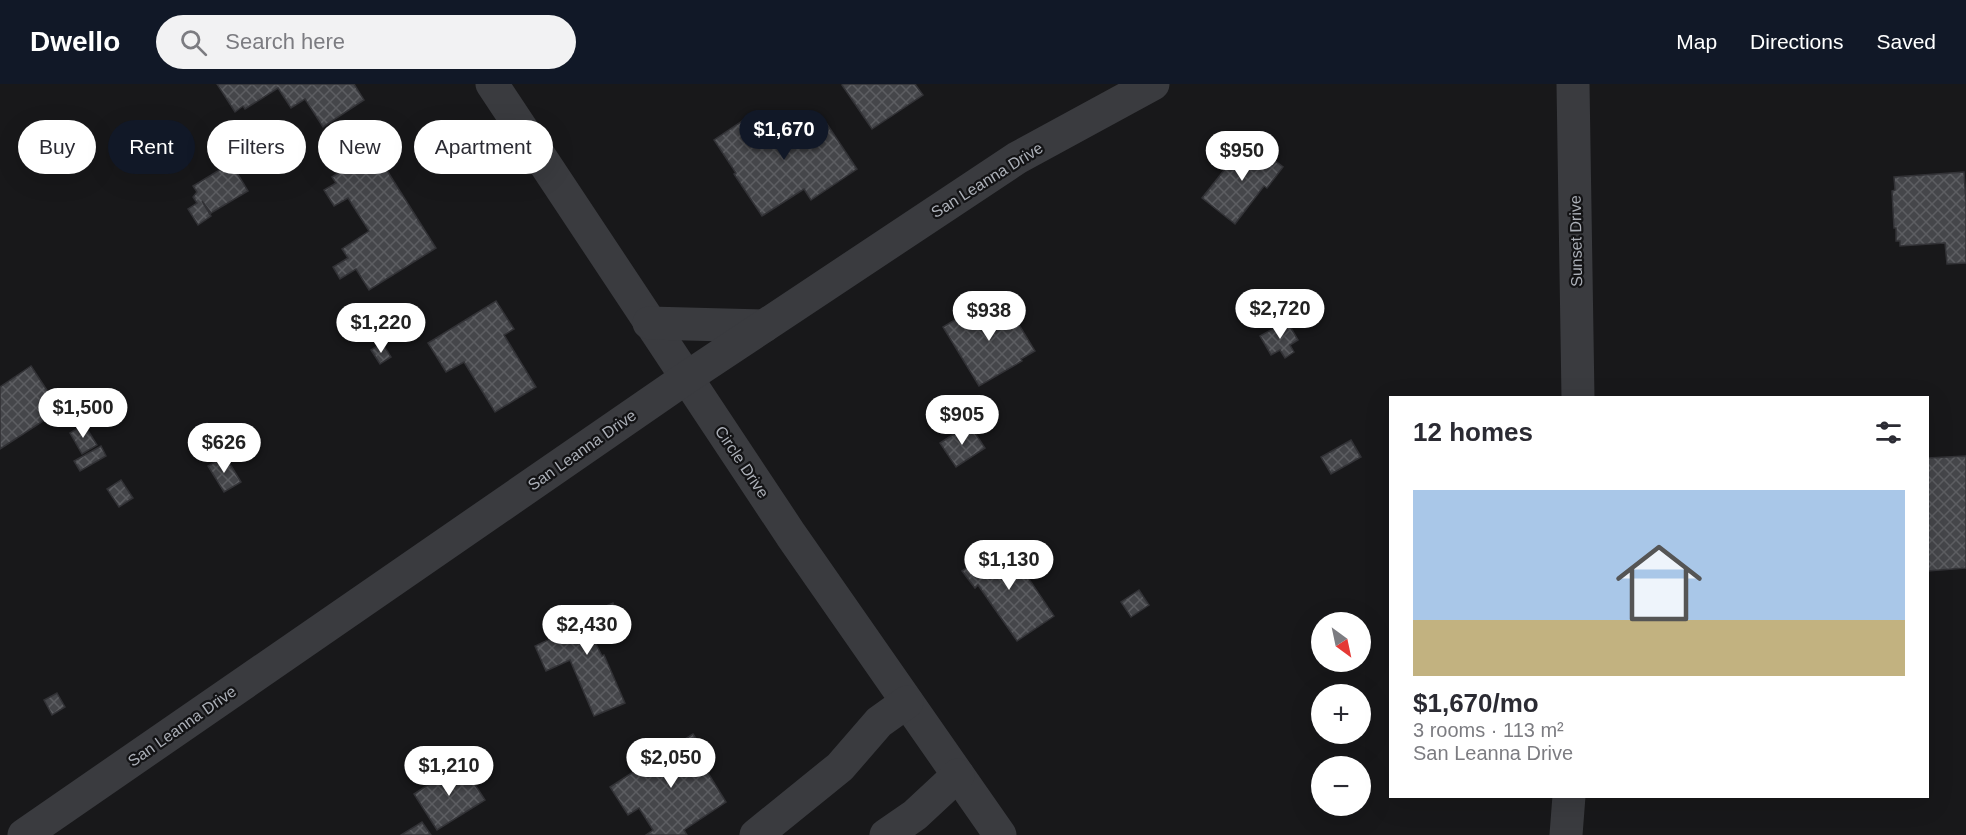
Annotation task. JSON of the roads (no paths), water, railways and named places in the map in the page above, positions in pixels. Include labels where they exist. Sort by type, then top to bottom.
[{"type":"street","name":"Circle Drive","points":[[492,84],[791,535],[1000,835]]},
{"type":"street","name":"San Leanna Drive","points":[[24,835],[764,326],[1017,158],[1153,84]]},
{"type":"street","name":"Sunset Drive","points":[[1573,84],[1578,396]]},
{"type":"street","points":[[649,323],[764,326]]},
{"type":"street","points":[[756,835],[840,767],[879,722],[907,702]]},
{"type":"street","points":[[886,835],[915,815],[958,775]]},
{"type":"street","points":[[1566,835],[1569,798]]}]
